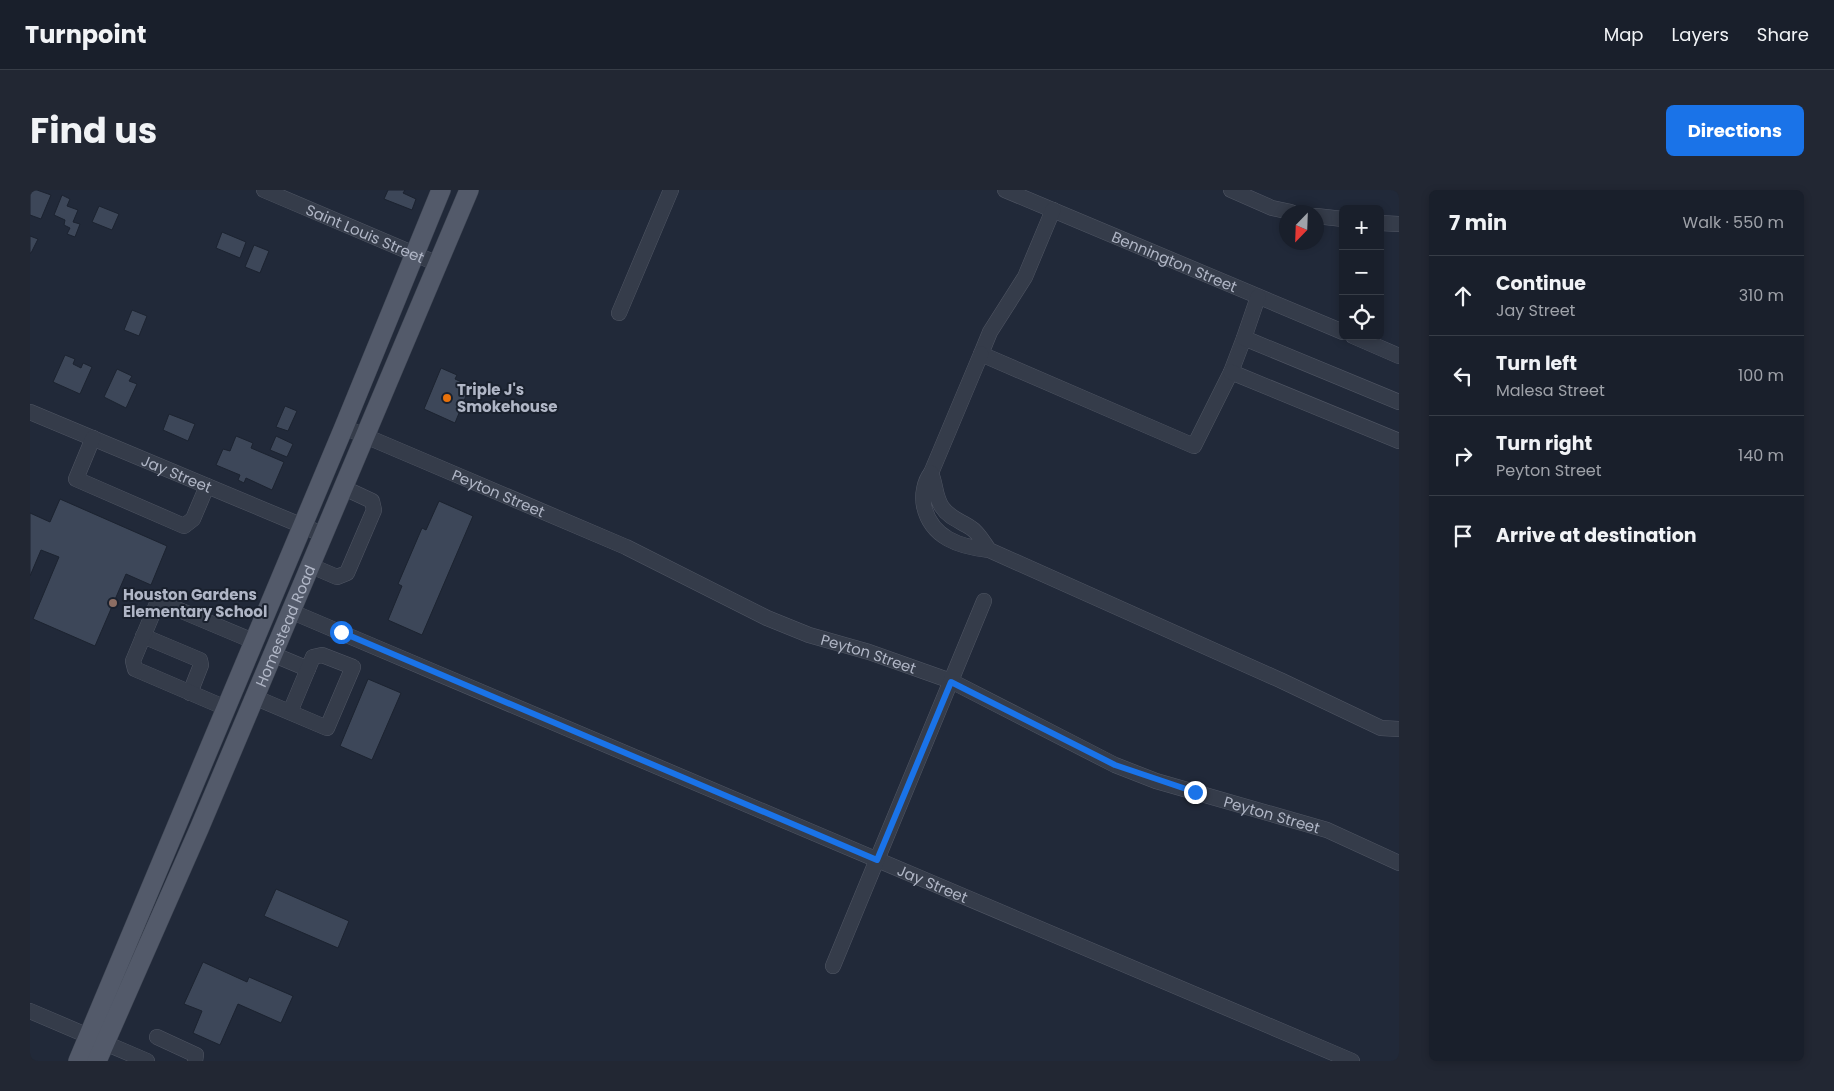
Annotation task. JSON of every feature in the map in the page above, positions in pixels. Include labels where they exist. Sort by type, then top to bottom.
[{"type":"main road","name":"Homestead Road","points":[[98,1061],[97,1040],[226,708],[441,190]]},
{"type":"main road","name":"Homestead Road","points":[[78,1061],[97,1040],[254,697],[469,190]]},
{"type":"street","name":"Saint Louis Street","points":[[264,190],[438,264]]},
{"type":"street","points":[[619,313],[671,190]]},
{"type":"street","name":"Bennington Street","points":[[1005,190],[1339,330]]},
{"type":"street","points":[[1231,190],[1279,209]]},
{"type":"street","points":[[1053,210],[1025,277],[990,332],[931,473],[935,482],[936,497],[942,507],[948,515],[973,529],[989,550],[1280,680],[1381,728],[1399,729]]},
{"type":"street","points":[[1324,217],[1339,219]]},
{"type":"street","points":[[1384,223],[1399,224]]},
{"type":"street","points":[[981,354],[1194,446],[1231,372],[1258,297]]},
{"type":"street","points":[[1244,338],[1399,402]]},
{"type":"street","points":[[1362,340],[1399,356]]},
{"type":"street","points":[[1231,372],[1399,441]]},
{"type":"street","name":"Jay Street","points":[[30,412],[322,534]]},
{"type":"street","name":"Peyton Street","points":[[344,427],[626,547],[767,618],[809,635],[870,652],[951,682],[1115,765],[1164,783],[1327,830],[1399,863]]},
{"type":"street","points":[[93,438],[76,479],[184,526],[194,519],[207,486]]},
{"type":"street","points":[[310,565],[337,577],[347,573],[374,510],[372,500],[342,487]]},
{"type":"street","points":[[226,708],[133,667],[133,661],[143,636],[158,601],[253,641]]},
{"type":"street","points":[[833,966],[984,601]]},
{"type":"street","name":"Jay Street","points":[[290,611],[1352,1061]]},
{"type":"street","points":[[330,657],[341,632]]},
{"type":"street","points":[[143,636],[200,660],[201,665],[190,693]]},
{"type":"street","points":[[272,654],[308,670]]},
{"type":"street","points":[[254,697],[327,728],[353,667],[322,655],[313,657],[290,712]]},
{"type":"street","points":[[30,1011],[147,1061]]},
{"type":"street","points":[[157,1037],[196,1055],[195,1061]]},
{"type":"building","points":[[30,190],[37,190],[51,195],[41,219],[30,215]]},
{"type":"building","points":[[388,190],[405,190],[403,193],[416,199],[412,210],[384,199]]},
{"type":"building","points":[[62,195],[70,199],[67,206],[78,210],[73,222],[80,224],[75,237],[67,234],[70,228],[64,225],[65,220],[54,215]]},
{"type":"building","points":[[99,206],[119,214],[112,230],[92,222]]},
{"type":"building","points":[[222,232],[246,242],[240,258],[216,248]]},
{"type":"building","points":[[30,236],[38,239],[31,253],[30,253]]},
{"type":"building","points":[[254,245],[269,251],[260,273],[245,267]]},
{"type":"building","points":[[132,310],[147,316],[139,336],[124,330]]},
{"type":"building","points":[[65,355],[75,359],[73,364],[81,368],[83,363],[92,367],[80,394],[53,382]]},
{"type":"building","name":"Triple J's Smokehouse","points":[[441,368],[457,375],[455,379],[470,386],[455,423],[424,409]]},
{"type":"building","points":[[117,369],[132,376],[129,381],[137,384],[126,408],[104,397]]},
{"type":"building","points":[[285,406],[297,411],[288,431],[276,427]]},
{"type":"building","points":[[169,414],[195,424],[188,441],[163,430]]},
{"type":"building","points":[[236,436],[253,443],[251,448],[284,462],[272,490],[246,478],[244,483],[238,480],[240,475],[216,465],[223,449],[230,451]]},
{"type":"building","points":[[276,436],[293,444],[287,457],[270,450]]},
{"type":"building","points":[[60,499],[167,546],[151,585],[126,574],[95,646],[33,619],[59,557],[41,550],[30,576],[30,513],[50,522]]},
{"type":"building","points":[[439,501],[473,516],[422,635],[388,620],[402,586],[398,584],[422,528],[426,530]]},
{"type":"building","points":[[368,679],[401,693],[372,760],[340,746]]},
{"type":"building","points":[[276,889],[349,921],[338,948],[264,916]]},
{"type":"building","points":[[203,962],[247,982],[249,977],[293,996],[281,1023],[238,1004],[220,1045],[193,1033],[202,1011],[184,1004]]},
{"type":"place","name":"Triple J's Smokehouse","points":[[447,398]]},
{"type":"place","name":"Houston Gardens Elementary School","points":[[113,603]]},
{"type":"route","points":[[341,632],[734,797],[877,860],[951,682],[1115,765],[1156,781],[1195,792]]}]
